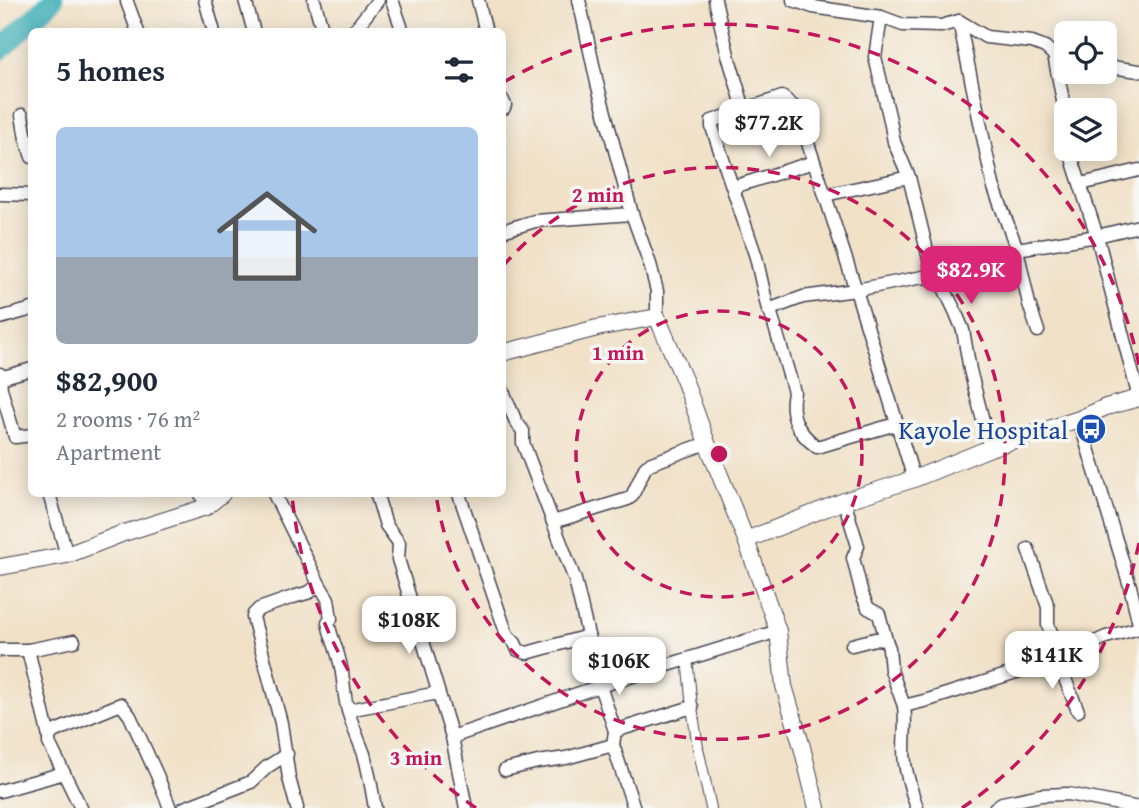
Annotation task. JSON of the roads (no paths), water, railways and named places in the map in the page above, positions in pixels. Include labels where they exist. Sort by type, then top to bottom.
[{"type":"street","points":[[205,0],[213,28]]},
{"type":"street","points":[[245,0],[253,28]]},
{"type":"street","points":[[314,0],[322,28]]},
{"type":"street","points":[[356,28],[378,0]]},
{"type":"street","points":[[392,0],[402,28]]},
{"type":"street","points":[[478,0],[485,28]]},
{"type":"street","points":[[579,0],[597,83],[632,214],[657,291],[657,317],[747,540],[778,631],[784,686],[817,808]]},
{"type":"street","points":[[715,0],[744,108]]},
{"type":"street","points":[[793,0],[813,7],[881,17],[903,25],[930,27],[958,21],[986,37],[1032,42],[1054,53]]},
{"type":"street","points":[[127,2],[137,28]]},
{"type":"street","points":[[881,17],[875,57],[894,142],[909,177],[935,280]]},
{"type":"street","points":[[958,21],[993,185],[1017,249],[1038,331]]},
{"type":"street","points":[[1117,67],[1139,71]]},
{"type":"street","points":[[896,424],[817,447],[798,430],[792,404],[794,392],[771,310],[766,307],[756,257],[712,121],[782,96],[793,106],[800,119],[856,290],[914,479]]},
{"type":"street","points":[[22,115],[28,145]]},
{"type":"street","points":[[747,540],[844,501],[914,479],[990,448],[1139,398],[1097,236],[1073,161]]},
{"type":"street","points":[[733,187],[814,162]]},
{"type":"street","points":[[1081,184],[1139,170]]},
{"type":"street","points":[[825,195],[909,177]]},
{"type":"street","points":[[0,194],[28,195]]},
{"type":"street","points":[[506,230],[536,221],[632,214]]},
{"type":"street","points":[[935,280],[1017,249],[1139,226]]},
{"type":"street","points":[[771,310],[803,297],[923,277],[935,280],[943,286],[963,330],[990,448]]},
{"type":"street","points":[[0,318],[28,310]]},
{"type":"street","points":[[506,352],[597,328],[657,317]]},
{"type":"street","points":[[28,370],[0,376],[15,437],[28,435]]},
{"type":"street","points":[[506,398],[516,422],[523,431],[523,443],[575,580],[600,686],[615,731],[613,745],[634,808]]},
{"type":"street","points":[[904,706],[1058,658],[1139,626],[1130,586],[1079,419]]},
{"type":"street","points":[[553,522],[628,499],[649,464],[707,443]]},
{"type":"street","points":[[50,497],[67,555]]},
{"type":"street","points":[[276,497],[328,599],[331,619],[328,627],[339,657],[344,697],[371,780],[375,808]]},
{"type":"street","points":[[377,497],[386,525],[399,543],[398,558],[452,737],[466,808]]},
{"type":"street","points":[[460,497],[507,635],[518,650],[527,653],[588,636]]},
{"type":"street","points":[[0,567],[67,555],[203,500]]},
{"type":"street","points":[[844,501],[858,546],[853,558],[862,594],[869,607],[879,614],[889,648],[891,670],[904,706],[905,766],[916,808]]},
{"type":"street","points":[[1028,549],[1048,607],[1048,625],[1058,658],[1078,711]]},
{"type":"street","points":[[1130,586],[1130,579],[1139,573]]},
{"type":"street","points":[[298,808],[289,778],[281,723],[253,617],[259,609],[310,592],[319,584]]},
{"type":"street","points":[[452,737],[600,686],[778,631]]},
{"type":"street","points":[[852,645],[876,639],[886,640]]},
{"type":"street","points":[[0,650],[28,650],[74,640]]},
{"type":"street","points":[[28,650],[49,743],[81,808]]},
{"type":"street","points":[[687,658],[692,707],[711,808]]},
{"type":"street","points":[[348,710],[438,693]]},
{"type":"street","points":[[49,737],[53,732],[121,704],[130,716],[157,775],[166,807]]},
{"type":"street","points":[[615,731],[692,707]]},
{"type":"street","points":[[505,770],[613,745]]},
{"type":"street","points":[[184,808],[251,782],[287,754]]},
{"type":"street","points":[[0,791],[64,773]]},
{"type":"street","points":[[995,808],[1002,803],[1041,794],[1081,795],[1139,808]]},
{"type":"waterway","points":[[0,50],[53,0]]},
{"type":"place","name":"Kayole Hospital","points":[[1091,429]]}]
